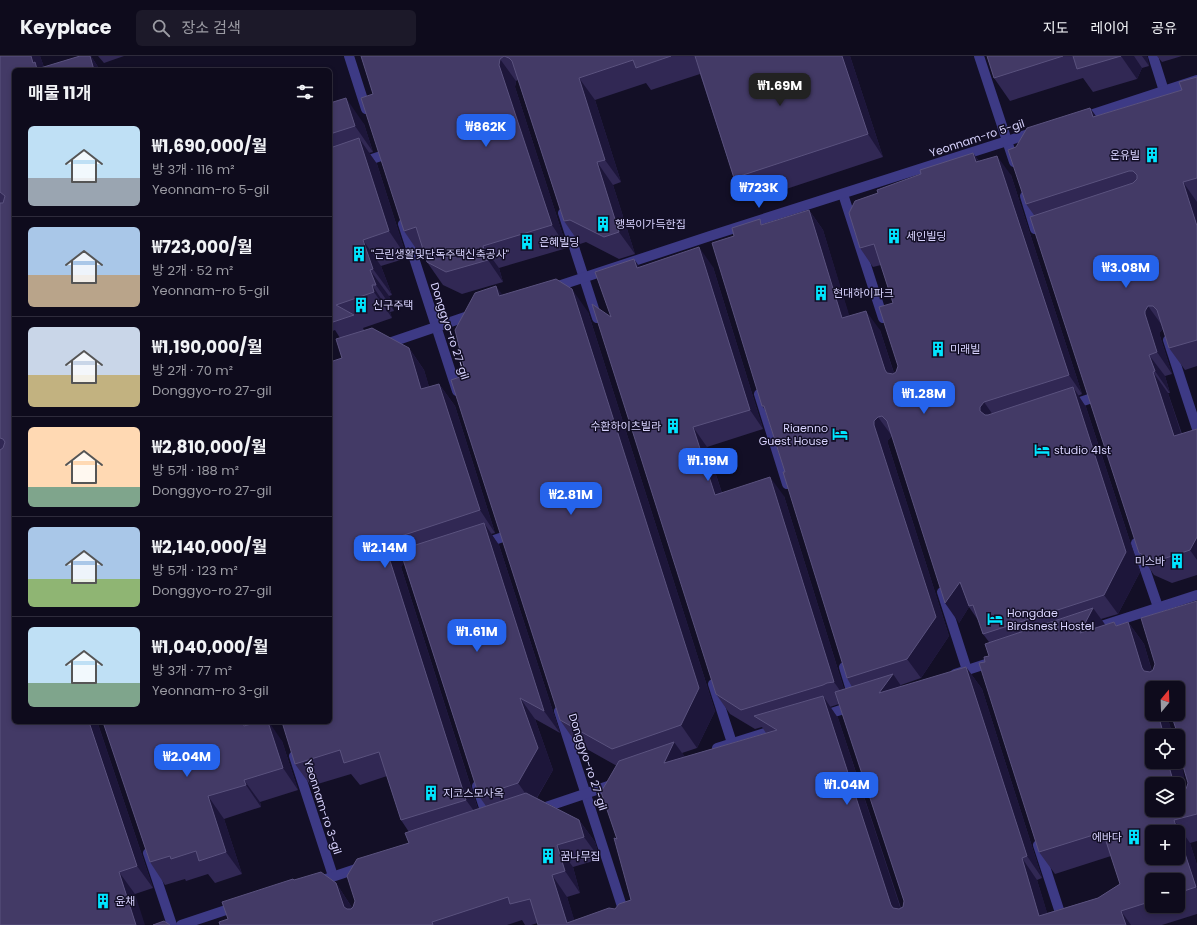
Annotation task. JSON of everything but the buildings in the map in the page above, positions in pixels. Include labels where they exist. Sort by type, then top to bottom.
[{"type":"street","points":[[349,56],[370,120]]},
{"type":"street","points":[[980,56],[1016,170]]},
{"type":"street","points":[[1153,56],[1164,91]]},
{"type":"street","points":[[1074,120],[1197,80]]},
{"type":"street","name":"Yeonnam-ro 5-gil","points":[[540,292],[711,240],[843,194],[1045,129]]},
{"type":"street","points":[[352,166],[381,156]]},
{"type":"street","points":[[1021,184],[1040,236]]},
{"type":"street","points":[[843,194],[886,328]]},
{"type":"street","points":[[560,204],[601,330]]},
{"type":"street","name":"Donggyo-ro 27-gil","points":[[400,215],[460,402]]},
{"type":"street","points":[[376,347],[481,312]]},
{"type":"street","points":[[1166,334],[1197,429]]},
{"type":"street","points":[[757,387],[790,494]]},
{"type":"street","points":[[1060,409],[1089,399]]},
{"type":"street","points":[[1133,533],[1158,607]]},
{"type":"street","points":[[474,547],[503,537]]},
{"type":"street","points":[[938,579],[967,670]]},
{"type":"street","points":[[1080,633],[1142,617],[1158,607],[1197,595]]},
{"type":"street","points":[[944,677],[967,670],[982,669],[1004,658]]},
{"type":"street","points":[[813,718],[844,713],[859,704],[842,660]]},
{"type":"street","points":[[711,675],[732,743]]},
{"type":"street","name":"Donggyo-ro 27-gil","points":[[556,703],[628,925]]},
{"type":"street","points":[[710,751],[791,725]]},
{"type":"street","name":"Yeonnam-ro 3-gil","points":[[290,744],[333,876]]},
{"type":"street","points":[[526,813],[629,778]]},
{"type":"street","points":[[475,780],[489,826]]},
{"type":"street","points":[[1036,836],[1064,925]]},
{"type":"street","points":[[144,842],[172,925]]},
{"type":"street","points":[[304,886],[333,876],[349,876],[370,864]]},
{"type":"street","points":[[181,925],[195,923],[245,904]]},
{"type":"place","name":"온유빌","points":[[1152,155]]},
{"type":"place","name":"행복이가득한집","points":[[603,224]]},
{"type":"place","name":"세인빌딩","points":[[894,236]]},
{"type":"place","name":"은혜빌딩","points":[[527,242]]},
{"type":"place","name":"\"근린생활및단독주택신축공사\"","points":[[359,254]]},
{"type":"place","name":"현대하이파크","points":[[821,293]]},
{"type":"place","name":"신구주택","points":[[361,305]]},
{"type":"place","name":"미래빌","points":[[938,349]]},
{"type":"place","name":"수환하이츠빌라","points":[[673,426]]},
{"type":"place","name":"Riaenno Guest House","points":[[840,434]]},
{"type":"place","name":"studio 41st","points":[[1042,450]]},
{"type":"place","name":"미스바","points":[[1177,561]]},
{"type":"place","name":"Hongdae Birdsnest Hostel","points":[[995,619]]},
{"type":"place","name":"지코스모사옥","points":[[431,793]]},
{"type":"place","name":"에바다","points":[[1134,837]]},
{"type":"place","name":"꿈나무집","points":[[548,856]]},
{"type":"place","name":"윤채","points":[[103,901]]}]
